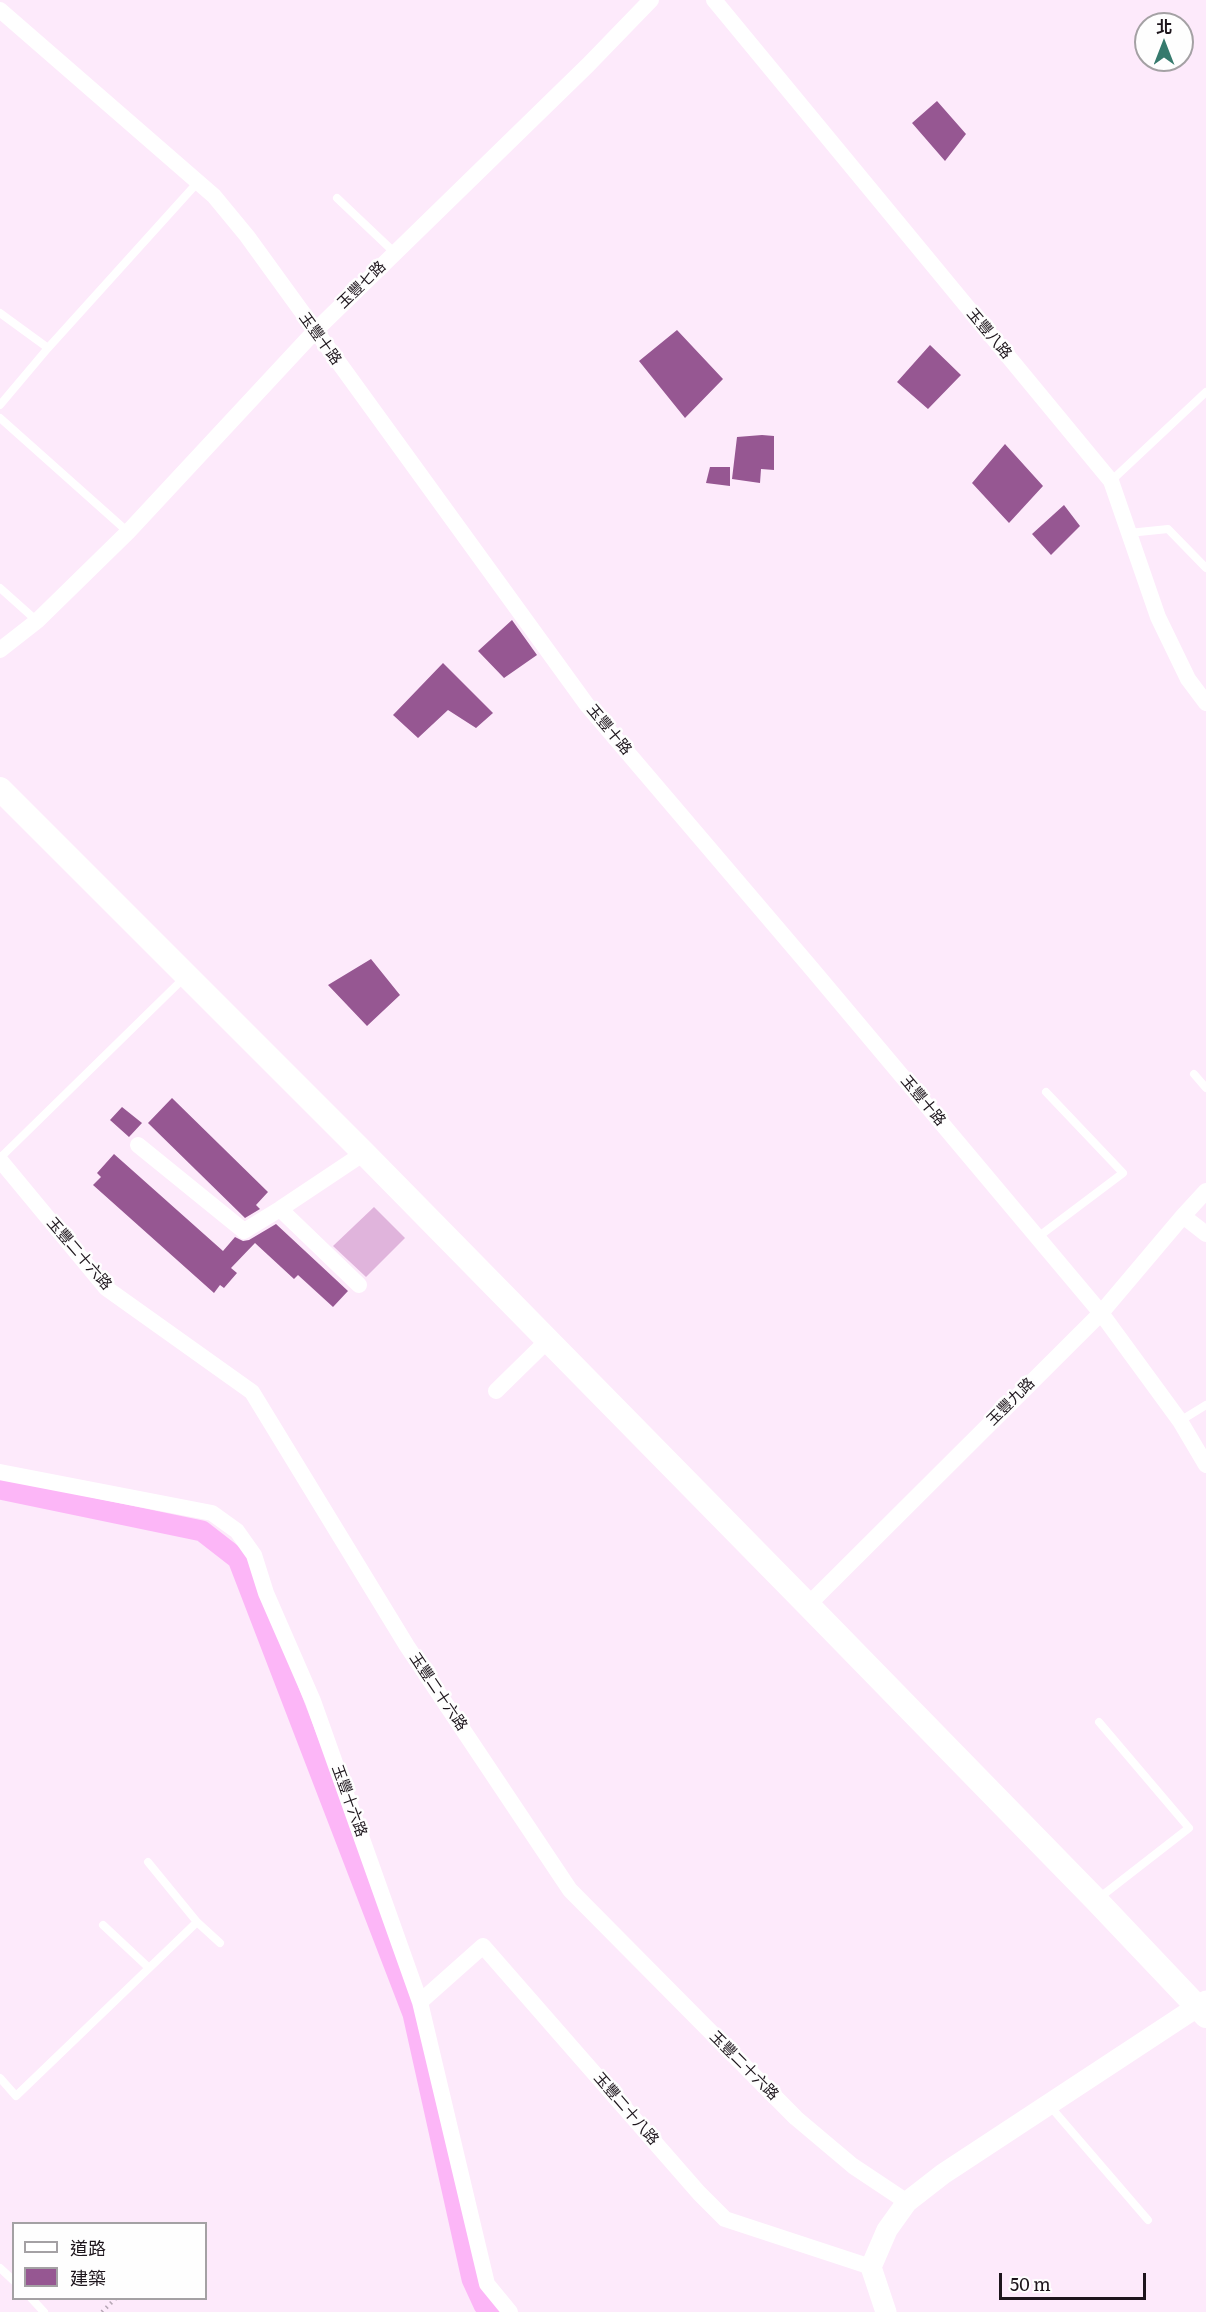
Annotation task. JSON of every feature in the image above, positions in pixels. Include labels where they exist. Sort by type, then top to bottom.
[{"type":"main road","points":[[0,789],[363,1153],[1203,2008]]},
{"type":"street","name":"玉豐七路","points":[[0,650],[37,621],[128,532],[315,332],[588,65],[651,0]]},
{"type":"street","name":"玉豐八路","points":[[714,0],[1111,481],[1158,617],[1188,679],[1206,703]]},
{"type":"street","name":"玉豐十路","points":[[0,10],[214,196],[247,236],[587,705],[1101,1313],[1180,1421],[1206,1465]]},
{"type":"street","points":[[138,1146],[244,1231],[363,1153]]},
{"type":"street","name":"玉豐二十六路","points":[[0,1159],[106,1288],[252,1392],[407,1646],[570,1890],[796,2118],[853,2166],[907,2202]]},
{"type":"street","name":"玉豐九路","points":[[808,1605],[1101,1313],[1206,1191]]},
{"type":"street","points":[[280,1209],[359,1284]]},
{"type":"street","points":[[1183,1216],[1206,1234]]},
{"type":"street","points":[[496,1391],[547,1341]]},
{"type":"street","name":"玉豐十六路","points":[[0,1472],[212,1513],[237,1531],[254,1555],[266,1593],[313,1701],[420,2002],[487,2284],[510,2312]]},
{"type":"street","name":"玉豐二十八路","points":[[420,2002],[483,1946],[699,2193],[725,2219],[871,2267]]},
{"type":"street","points":[[886,2312],[871,2267],[887,2230],[907,2202],[942,2174],[1203,2008]]},
{"type":"lane","points":[[0,405],[48,348],[198,182]]},
{"type":"lane","points":[[337,198],[395,253]]},
{"type":"lane","points":[[0,313],[48,348]]},
{"type":"lane","points":[[1111,481],[1206,393]]},
{"type":"lane","points":[[0,418],[128,532]]},
{"type":"lane","points":[[1129,533],[1168,529],[1206,568]]},
{"type":"lane","points":[[0,588],[37,621]]},
{"type":"lane","points":[[0,1159],[187,975]]},
{"type":"lane","points":[[1194,1074],[1206,1088]]},
{"type":"lane","points":[[1038,1237],[1123,1173],[1046,1092]]},
{"type":"lane","points":[[1180,1421],[1206,1405]]},
{"type":"lane","points":[[1096,1900],[1189,1828],[1099,1722]]},
{"type":"lane","points":[[148,1862],[197,1922],[220,1943]]},
{"type":"lane","points":[[0,2078],[16,2096],[197,1922]]},
{"type":"lane","points":[[104,1925],[149,1968]]},
{"type":"lane","points":[[1049,2105],[1148,2220]]},
{"type":"lane","points":[[0,2268],[12,2279]]},
{"type":"lane","points":[[33,2300],[44,2312]]},
{"type":"path","points":[[102,2312],[114,2300]]},
{"type":"shaded area","points":[[374,1207],[405,1238],[366,1277],[333,1246]]},
{"type":"building","points":[[937,101],[966,134],[945,161],[912,123]]},
{"type":"building","points":[[677,330],[723,379],[685,418],[639,361]]},
{"type":"building","points":[[930,345],[961,375],[928,409],[897,382]]},
{"type":"building","points":[[774,436],[774,470],[761,469],[760,483],[732,479],[737,437]]},
{"type":"building","points":[[1005,444],[1043,486],[1009,523],[972,483]]},
{"type":"building","points":[[710,467],[730,467],[730,486],[706,483]]},
{"type":"building","points":[[1064,505],[1080,526],[1051,555],[1032,534]]},
{"type":"building","points":[[512,620],[537,655],[504,678],[478,651]]},
{"type":"building","points":[[443,663],[493,713],[476,728],[448,710],[418,738],[393,715]]},
{"type":"building","points":[[371,959],[400,995],[367,1026],[328,985]]},
{"type":"building","points":[[172,1098],[268,1192],[256,1205],[260,1209],[245,1218],[148,1123]]},
{"type":"building","points":[[122,1107],[142,1123],[129,1137],[110,1120]]},
{"type":"building","points":[[114,1154],[223,1251],[235,1237],[243,1241],[249,1240],[276,1224],[348,1291],[333,1307],[298,1275],[294,1279],[255,1243],[231,1268],[237,1273],[224,1288],[220,1285],[214,1293],[93,1185],[101,1177],[97,1173]]},
{"type":"waterway","points":[[0,1489],[202,1531],[238,1559],[413,2014],[472,2279],[484,2305],[490,2312]]}]
